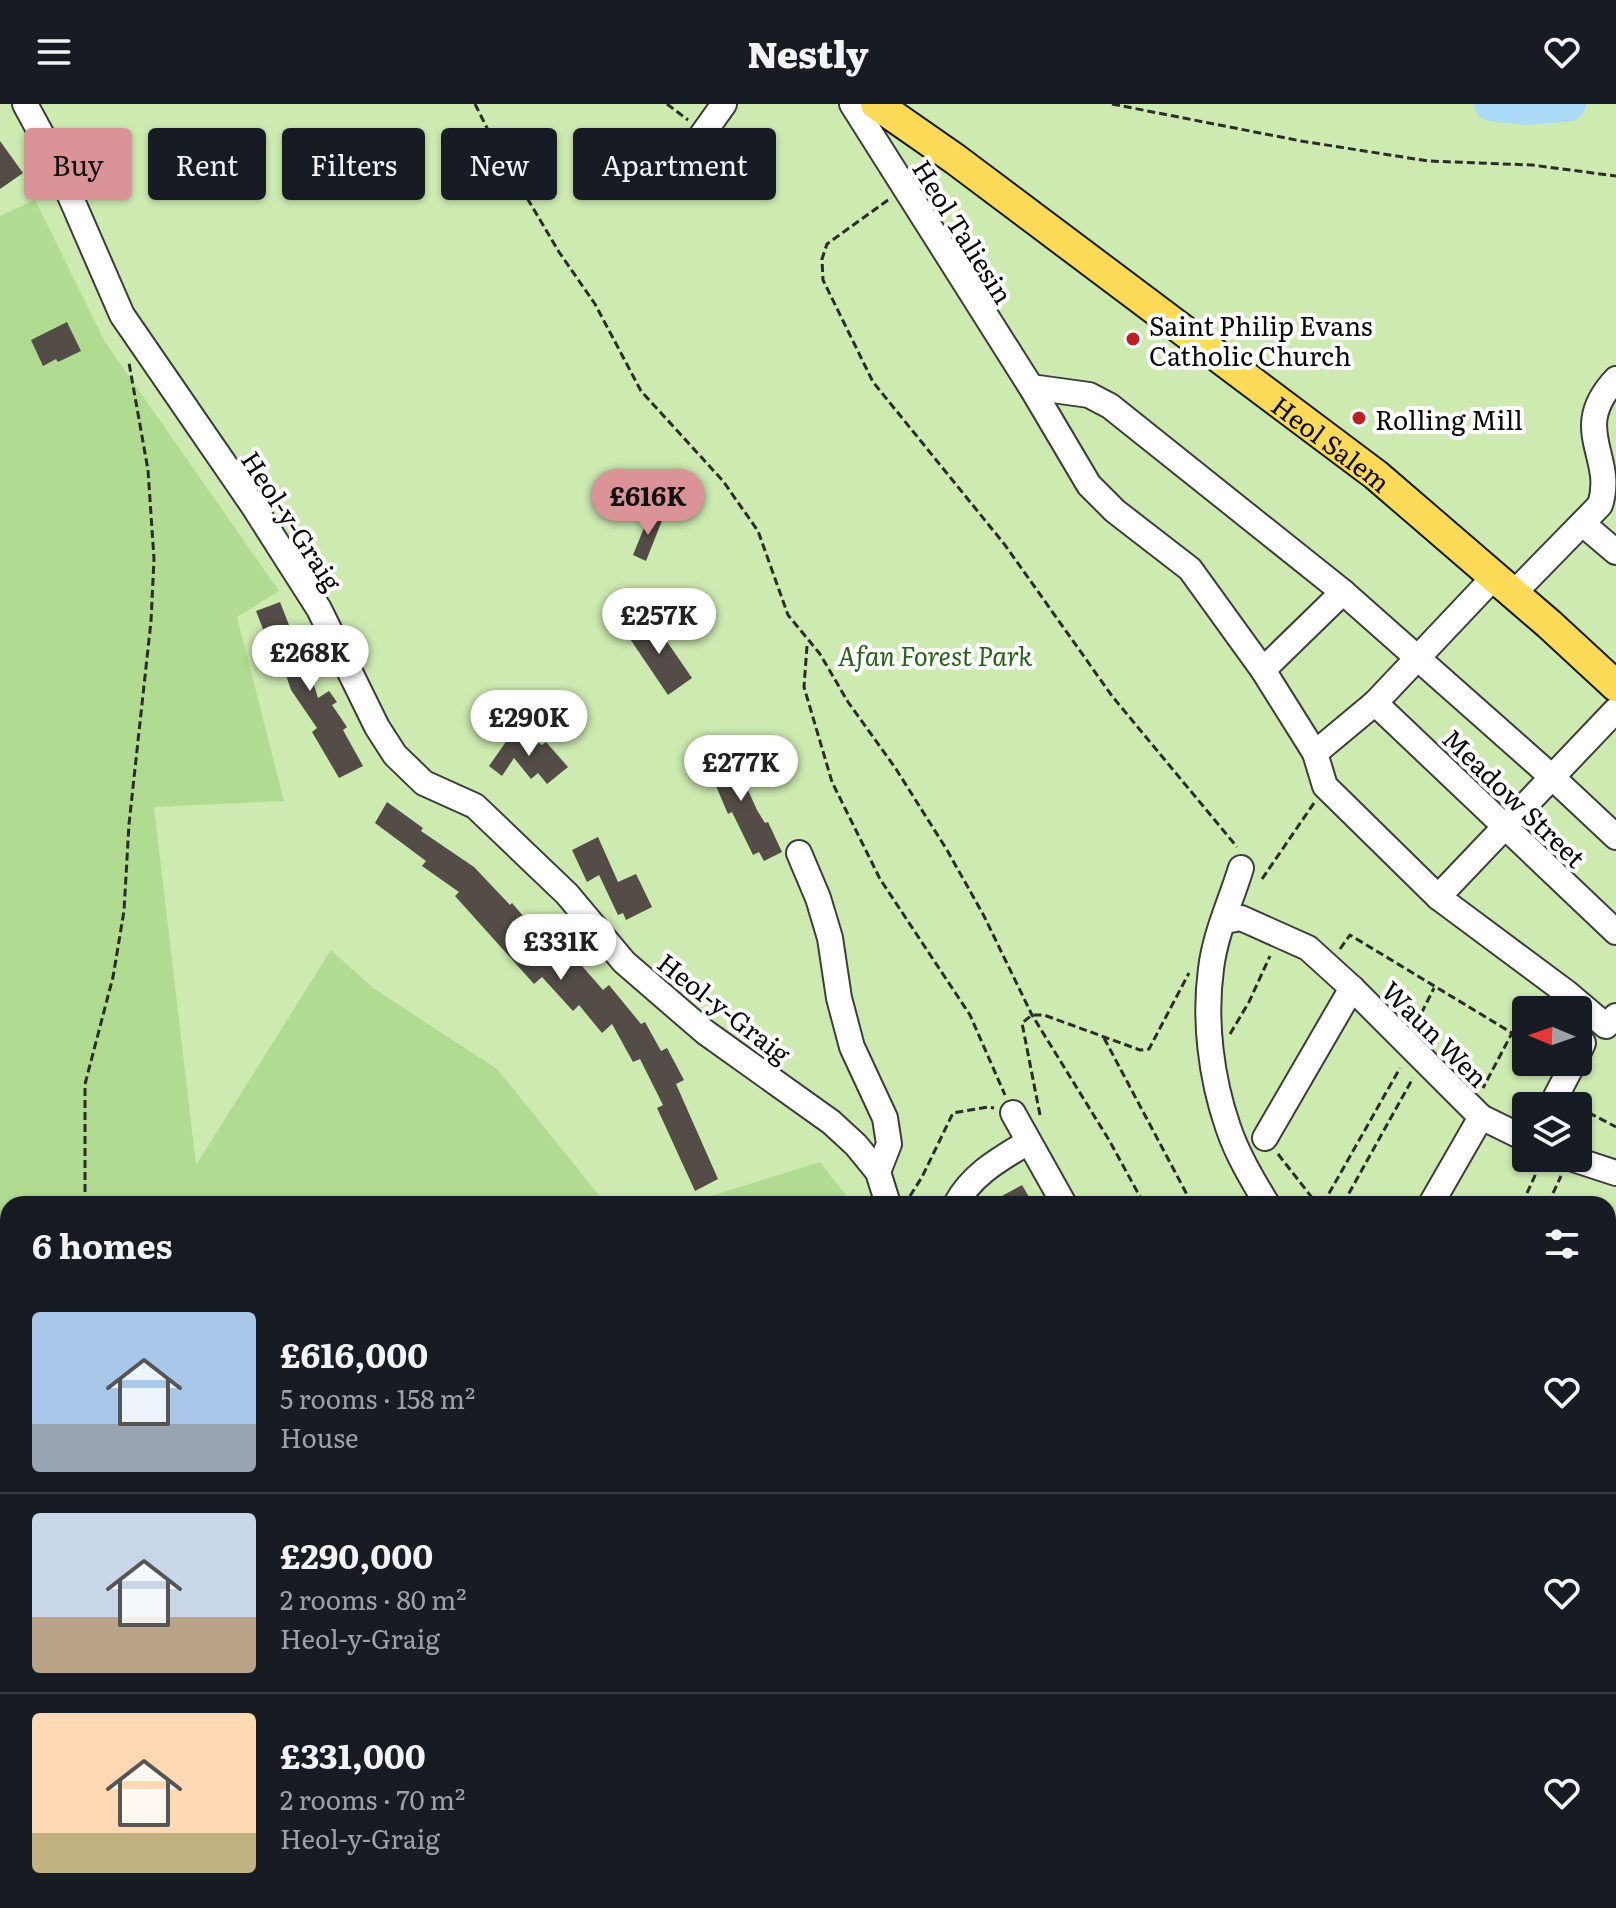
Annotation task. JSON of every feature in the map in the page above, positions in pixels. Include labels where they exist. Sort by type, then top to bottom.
[{"type":"main road","name":"Heol Salem","points":[[876,104],[955,159],[1376,475],[1616,686]]},
{"type":"street","name":"Heol-y-Graig","points":[[25,104],[51,152],[122,315],[252,504],[319,609],[377,727],[395,755],[424,783],[475,806],[567,894],[624,962],[705,1032],[831,1122],[856,1145],[878,1172],[891,1196]]},
{"type":"street","points":[[707,128],[724,104]]},
{"type":"street","name":"Heol Taliesin","points":[[852,104],[1031,387],[1089,485],[1115,511],[1190,569],[1263,670],[1315,753],[1325,786]]},
{"type":"street","points":[[1315,753],[1375,703],[1419,657],[1583,524],[1600,505],[1604,493],[1594,425],[1595,410],[1601,395],[1616,379]]},
{"type":"street","points":[[1031,387],[1089,395],[1110,406],[1343,592],[1616,837]]},
{"type":"street","points":[[1583,524],[1616,552]]},
{"type":"street","points":[[1263,670],[1343,592]]},
{"type":"street","name":"Meadow Street","points":[[1375,703],[1616,932]]},
{"type":"street","points":[[1438,897],[1616,710]]},
{"type":"street","points":[[1325,786],[1438,897],[1567,993],[1606,1026],[1616,1016]]},
{"type":"street","points":[[799,853],[818,898],[830,938],[839,998],[852,1047],[885,1118],[889,1144],[878,1172]]},
{"type":"street","points":[[1242,862],[1233,919],[1218,936],[1211,967],[1208,1008],[1213,1061],[1228,1127],[1244,1165],[1262,1196]]},
{"type":"street","name":"Waun Wen","points":[[1233,919],[1280,934],[1308,948],[1476,1112],[1512,1131]]},
{"type":"street","name":"Waun Wen","points":[[1269,1142],[1352,988]]},
{"type":"street","name":"Waun Wen","points":[[1435,1196],[1476,1112]]},
{"type":"street","points":[[1013,1113],[1059,1196]]},
{"type":"street","points":[[961,1196],[982,1171],[1033,1150]]},
{"type":"street","points":[[1592,1169],[1616,1173]]},
{"type":"path","points":[[475,104],[559,252],[595,304],[641,391],[723,481],[758,531],[788,615],[820,654],[848,702],[896,769],[947,850],[984,916],[1032,1015],[1140,1196]]},
{"type":"path","points":[[667,104],[689,128]]},
{"type":"path","points":[[1112,104],[1301,141],[1428,161],[1532,165],[1616,176]]},
{"type":"path","points":[[904,188],[827,244],[822,259],[823,280],[845,328],[873,382],[1005,545],[1112,696],[1242,862]]},
{"type":"path","points":[[85,1196],[85,1084],[113,977],[124,911],[129,824],[151,621],[154,559],[148,470],[127,351]]},
{"type":"path","points":[[807,646],[804,687],[832,782],[880,879],[970,1015],[1013,1113]]},
{"type":"path","points":[[1233,919],[1325,786]]},
{"type":"path","points":[[1229,1036],[1249,1002],[1280,934]]},
{"type":"path","points":[[1350,935],[1512,1033],[1476,1112]]},
{"type":"path","points":[[1033,1150],[1042,1126],[1022,1023],[1032,1015],[1044,1015],[1140,1050],[1149,1049],[1189,971]]},
{"type":"path","points":[[1347,1196],[1414,1049],[1434,987]]},
{"type":"path","points":[[1104,1038],[1188,1196]]},
{"type":"path","points":[[1328,1196],[1414,1049]]},
{"type":"path","points":[[910,1196],[953,1113],[988,1107],[1013,1113]]},
{"type":"path","points":[[1592,1114],[1616,1127]]},
{"type":"path","points":[[1269,1142],[1311,1196]]},
{"type":"path","points":[[1526,1196],[1537,1172]]},
{"type":"path","points":[[1552,1196],[1563,1172]]},
{"type":"green space","name":"Afan Forest Park","points":[[0,104],[1616,104],[1616,1196],[0,1196]]},
{"type":"green space","points":[[35,200],[105,342],[279,591],[237,617],[284,801],[154,807],[196,1165],[331,950],[373,988],[497,1069],[600,1196],[0,1196],[0,216]]},
{"type":"green space","points":[[820,1162],[847,1196],[711,1196]]},
{"type":"building","points":[[0,141],[23,173],[0,189]]},
{"type":"building","points":[[67,322],[81,351],[43,366],[31,340]]},
{"type":"building","points":[[650,513],[663,518],[646,561],[633,555]]},
{"type":"building","points":[[280,602],[298,648],[302,646],[318,698],[329,691],[337,702],[332,705],[347,727],[343,730],[363,766],[339,778],[312,732],[317,728],[291,690],[274,640],[268,642],[256,611]]},
{"type":"building","points":[[650,617],[692,678],[668,695],[626,633]]},
{"type":"building","points":[[515,729],[542,745],[546,742],[568,767],[547,784],[538,773],[531,779],[514,758],[502,776],[489,766]]},
{"type":"building","points":[[716,739],[728,763],[734,759],[757,810],[765,823],[768,822],[782,852],[764,861],[759,852],[753,855],[732,812],[728,814],[710,772],[713,770],[701,747]]},
{"type":"building","points":[[387,802],[423,828],[421,831],[474,867],[538,933],[541,930],[569,964],[575,958],[603,990],[609,985],[641,1024],[645,1022],[661,1051],[667,1048],[684,1080],[676,1084],[718,1179],[695,1191],[657,1108],[663,1105],[640,1059],[633,1062],[612,1024],[602,1033],[579,1005],[573,1011],[542,977],[534,984],[455,896],[459,892],[422,866],[426,861],[375,823]]},
{"type":"building","points":[[598,837],[618,882],[636,874],[652,907],[626,920],[623,913],[618,915],[599,875],[587,882],[572,850]]},
{"type":"building","points":[[1022,1185],[1028,1196],[1002,1196]]},
{"type":"waterway","points":[[1491,104],[1527,108],[1569,104]]},
{"type":"place","name":"Saint Philip Evans Catholic Church","points":[[1133,339]]},
{"type":"place","name":"Rolling Mill","points":[[1359,418]]}]
